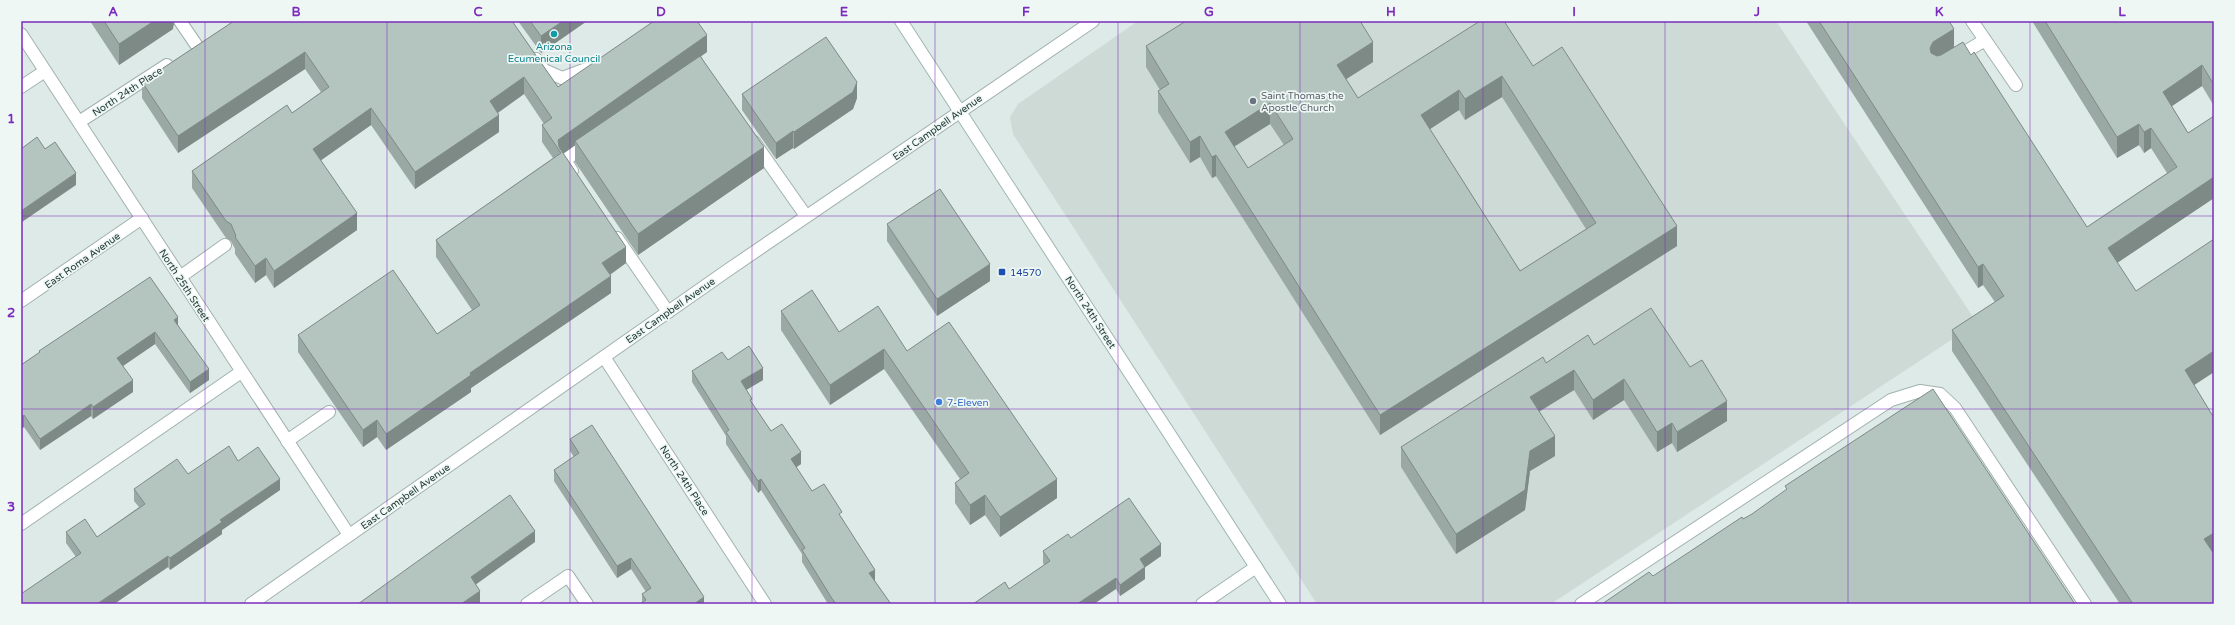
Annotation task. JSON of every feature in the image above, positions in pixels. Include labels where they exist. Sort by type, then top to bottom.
[{"type":"street","points":[[180,21],[197,46]]},
{"type":"street","name":"North 24th Street","points":[[901,21],[1280,604]]},
{"type":"street","name":"East Campbell Avenue","points":[[251,604],[806,216],[1093,21]]},
{"type":"street","points":[[1972,21],[2016,85]]},
{"type":"street","name":"North 25th Street","points":[[21,34],[349,535]]},
{"type":"street","name":"North 24th Place","points":[[79,122],[209,38]]},
{"type":"street","points":[[1943,65],[1984,40]]},
{"type":"street","points":[[531,52],[544,70],[562,78],[590,69],[602,60]]},
{"type":"street","points":[[21,87],[45,70]]},
{"type":"street","points":[[746,130],[806,216]]},
{"type":"street","points":[[578,180],[565,160],[597,138]]},
{"type":"street","name":"East Roma Avenue","points":[[21,301],[142,218]]},
{"type":"street","points":[[609,226],[668,312]]},
{"type":"street","points":[[180,277],[225,245]]},
{"type":"street","name":"North 24th Place","points":[[604,357],[765,604]]},
{"type":"street","points":[[21,524],[241,372]]},
{"type":"street","points":[[1581,604],[1891,400],[1920,391],[1940,394],[1955,408],[2085,604]]},
{"type":"street","points":[[287,441],[329,412]]},
{"type":"street","points":[[1202,604],[1256,567]]},
{"type":"street","points":[[527,604],[568,576],[587,604]]},
{"type":"shaded area","points":[[1138,21],[1776,21],[1977,323],[1551,604],[1317,604],[1013,134],[1010,117],[1018,104]]},
{"type":"building","points":[[104,21],[154,21],[119,44]]},
{"type":"building","points":[[234,21],[512,21],[558,87],[654,21],[697,21],[707,35],[558,140],[559,147],[626,247],[602,263],[611,276],[470,373],[471,375],[386,434],[377,420],[363,430],[298,335],[393,270],[437,334],[480,305],[436,240],[561,153],[542,125],[552,118],[524,77],[490,101],[499,115],[415,172],[371,108],[313,149],[357,213],[274,271],[266,258],[255,266],[235,237],[236,236],[231,224],[226,221],[192,171],[287,105],[292,113],[329,87],[305,52],[178,136],[142,82]]},
{"type":"building","points":[[530,21],[563,21],[541,36]]},
{"type":"building","points":[[1186,21],[1360,21],[1373,42],[1337,65],[1358,98],[1480,21],[1504,21],[1533,66],[1562,47],[1677,226],[1380,415],[1216,155],[1212,157],[1200,136],[1190,142],[1158,91],[1169,84],[1146,46]],"holes":[[[1502,76],[1596,223],[1520,271],[1421,115],[1459,90],[1465,99]],[[1270,103],[1293,139],[1248,168],[1225,132]]]},
{"type":"building","points":[[1819,21],[1949,21],[1954,29],[1933,42],[1930,48],[1931,53],[1937,56],[1941,55],[1963,42],[1971,55],[1974,52],[2087,227],[2177,167],[2151,128],[2144,132],[2139,124],[2117,137],[2045,21],[2214,21],[2214,85],[2202,65],[2163,92],[2188,133],[2214,116],[2214,177],[2108,248],[2136,291],[2214,239],[2214,351],[2185,370],[2214,418],[2214,533],[2204,539],[2214,554],[2214,604],[2133,604],[1952,330],[2004,296],[1983,264],[1978,267]]},
{"type":"building","points":[[826,37],[857,82],[853,92],[776,143],[742,94]]},
{"type":"building","points":[[700,56],[764,147],[638,234],[575,141]]},
{"type":"building","points":[[37,137],[45,149],[55,142],[76,173],[21,211],[21,149]]},
{"type":"building","points":[[940,189],[990,264],[937,299],[887,224]]},
{"type":"building","points":[[150,277],[178,317],[174,320],[209,369],[190,382],[155,332],[117,358],[133,380],[93,407],[91,404],[40,439],[24,415],[21,417],[21,365],[40,352],[39,351]]},
{"type":"building","points":[[812,290],[839,332],[878,306],[907,351],[949,322],[1057,479],[1000,517],[985,495],[970,505],[955,483],[969,473],[884,349],[830,385],[781,311]]},
{"type":"building","points":[[1651,308],[1690,367],[1702,360],[1727,401],[1677,432],[1672,423],[1657,432],[1624,379],[1593,400],[1574,370],[1530,397],[1555,436],[1530,451],[1525,490],[1456,534],[1401,447],[1543,357],[1546,363],[1588,335],[1594,345]]},
{"type":"building","points":[[749,346],[763,368],[741,381],[752,399],[750,400],[771,431],[782,424],[801,452],[791,459],[812,491],[824,484],[842,512],[839,514],[875,570],[869,573],[891,604],[836,604],[802,550],[805,548],[761,479],[758,481],[726,432],[729,430],[692,371],[722,352],[728,360]]},
{"type":"building","points":[[1933,389],[2075,604],[1602,604],[1649,572],[1653,576],[1742,517],[1743,519],[1752,514],[1787,489],[1785,486]]},
{"type":"building","points":[[592,425],[704,597],[694,604],[640,604],[646,600],[642,594],[651,588],[631,558],[617,566],[554,470],[579,453],[570,439]]},
{"type":"building","points":[[229,446],[238,461],[258,447],[280,479],[220,520],[222,522],[170,558],[168,556],[97,604],[21,604],[21,594],[81,553],[66,532],[85,519],[97,537],[145,504],[134,489],[177,459],[188,474]]},
{"type":"building","points":[[510,495],[535,531],[471,577],[480,591],[461,604],[358,604]]},
{"type":"building","points":[[1129,498],[1161,544],[1140,559],[1145,567],[1120,585],[1116,578],[1077,604],[973,604],[1005,582],[1009,589],[1050,561],[1043,551],[1068,534],[1071,538]]},
{"type":"place","name":"Arizona Ecumenical Council","points":[[554,34]]},
{"type":"place","name":"Saint Thomas the Apostle Church","points":[[1253,101]]},
{"type":"place","name":"14570","points":[[1002,272]]},
{"type":"place","name":"7-Eleven","points":[[939,402]]}]
